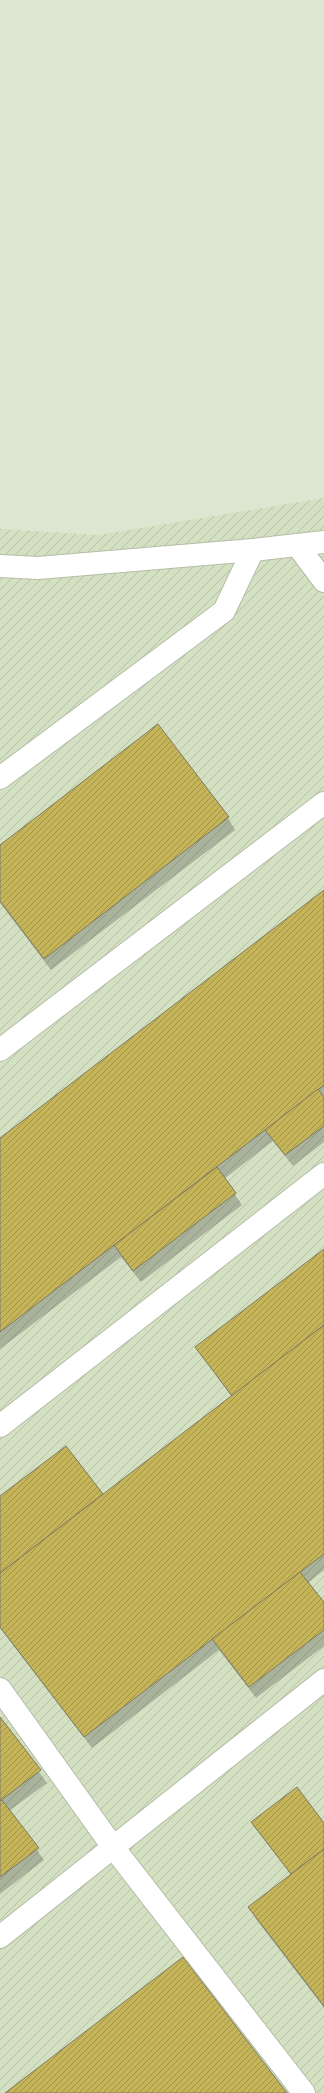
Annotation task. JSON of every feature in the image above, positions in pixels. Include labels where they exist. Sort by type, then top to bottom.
[{"type":"street","points":[[0,566],[38,568],[253,550],[324,542]]},
{"type":"street","points":[[297,545],[324,581]]},
{"type":"street","points":[[0,778],[224,611],[253,550]]},
{"type":"street","points":[[0,1050],[324,804]]},
{"type":"street","points":[[0,1426],[324,1174]]},
{"type":"street","points":[[0,1937],[324,1680]]},
{"type":"street","points":[[0,1689],[112,1847],[304,2093]]},
{"type":"shaded area","points":[[324,498],[324,2093],[0,2093],[0,529],[98,535]]},
{"type":"building","points":[[158,724],[229,817],[44,959],[0,901],[0,845]]},
{"type":"building","points":[[324,890],[324,1085],[0,1332],[0,1138]]},
{"type":"building","points":[[318,1089],[324,1097],[324,1126],[285,1155],[265,1130]]},
{"type":"building","points":[[217,1167],[236,1193],[133,1271],[114,1245]]},
{"type":"building","points":[[324,1249],[324,1325],[232,1396],[195,1347]]},
{"type":"building","points":[[324,1325],[324,1554],[84,1737],[0,1627],[0,1573]]},
{"type":"building","points":[[66,1446],[103,1494],[0,1573],[0,1496]]},
{"type":"building","points":[[300,1572],[324,1602],[324,1630],[249,1687],[212,1639]]},
{"type":"building","points":[[0,1717],[41,1770],[0,1801]]},
{"type":"building","points":[[297,1787],[324,1823],[324,1849],[291,1874],[251,1822]]},
{"type":"building","points":[[2,1800],[39,1848],[0,1877],[0,1801]]},
{"type":"building","points":[[324,1849],[324,2006],[248,1907]]},
{"type":"building","points":[[183,1957],[287,2093],[5,2093]]}]
